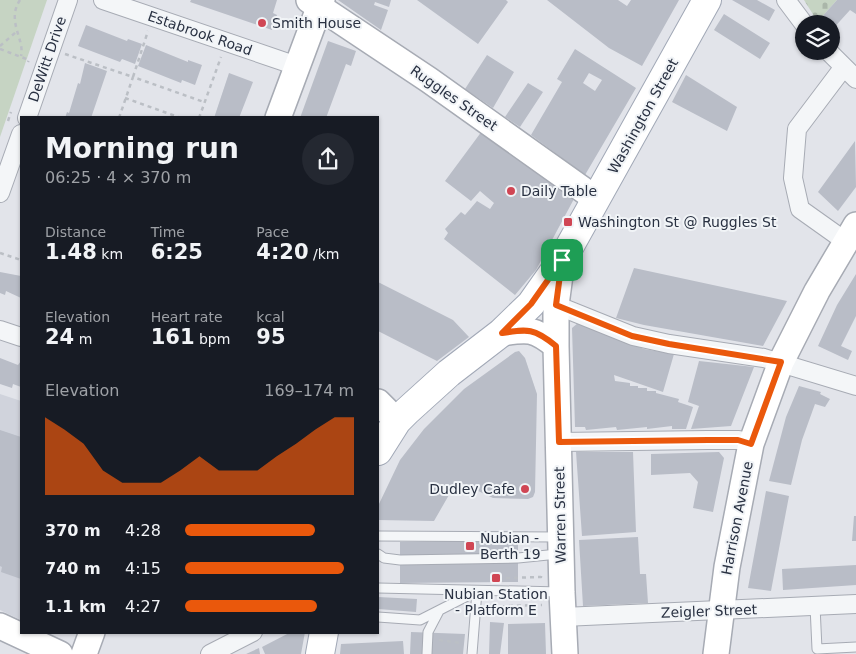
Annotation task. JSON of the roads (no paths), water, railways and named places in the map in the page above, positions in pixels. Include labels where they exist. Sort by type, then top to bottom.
[{"type":"main road","name":"Washington Street","points":[[379,449],[397,421],[448,373],[502,333],[531,304],[562,260],[704,1]]},
{"type":"main road","points":[[279,116],[317,2]]},
{"type":"main road","name":"Ruggles Street","points":[[317,2],[596,199]]},
{"type":"main road","name":"Harrison Avenue","points":[[716,654],[727,567],[751,444],[781,362],[850,233]]},
{"type":"main road","name":"Warren Street","points":[[562,260],[556,305],[561,545],[556,605],[566,654]]},
{"type":"main road","points":[[502,333],[527,329],[545,336],[556,346]]},
{"type":"main road","points":[[379,403],[397,421]]},
{"type":"main road","points":[[0,626],[60,654]]},
{"type":"main road","points":[[84,654],[91,634]]},
{"type":"main road","points":[[320,654],[324,634]]},
{"type":"street","name":"DeWitt Drive","points":[[28,116],[68,0]]},
{"type":"street","name":"Estabrook Road","points":[[103,0],[297,66]]},
{"type":"street","points":[[786,0],[797,15]]},
{"type":"street","points":[[837,60],[849,73],[797,129],[793,178],[800,209],[850,233]]},
{"type":"street","points":[[0,193],[20,141]]},
{"type":"street","points":[[556,305],[632,336],[669,344],[781,362],[804,371],[856,386]]},
{"type":"street","points":[[0,330],[20,337]]},
{"type":"street","points":[[559,442],[738,440],[751,444]]},
{"type":"street","name":"Zeigler Street","points":[[556,605],[721,610],[856,604]]},
{"type":"street","points":[[210,654],[249,634]]},
{"type":"lane","points":[[379,536],[561,545]]},
{"type":"lane","points":[[379,555],[384,558],[400,560],[518,558],[561,545]]},
{"type":"lane","points":[[379,588],[477,591],[556,605]]},
{"type":"lane","points":[[379,617],[420,620],[477,591]]},
{"type":"lane","points":[[472,654],[477,591]]},
{"type":"lane","points":[[815,606],[817,649],[856,647]]},
{"type":"lane","points":[[427,654],[428,632],[440,611]]},
{"type":"place","name":"Smith House","points":[[262,23]]},
{"type":"place","name":"Daily Table","points":[[511,191]]},
{"type":"place","name":"Washington St @ Ruggles St","points":[[568,222]]},
{"type":"place","name":"Dudley Cafe","points":[[525,489]]},
{"type":"place","name":"Nubian - Berth 19","points":[[470,546]]},
{"type":"place","name":"Nubian Station - Platform E","points":[[496,578]]}]
